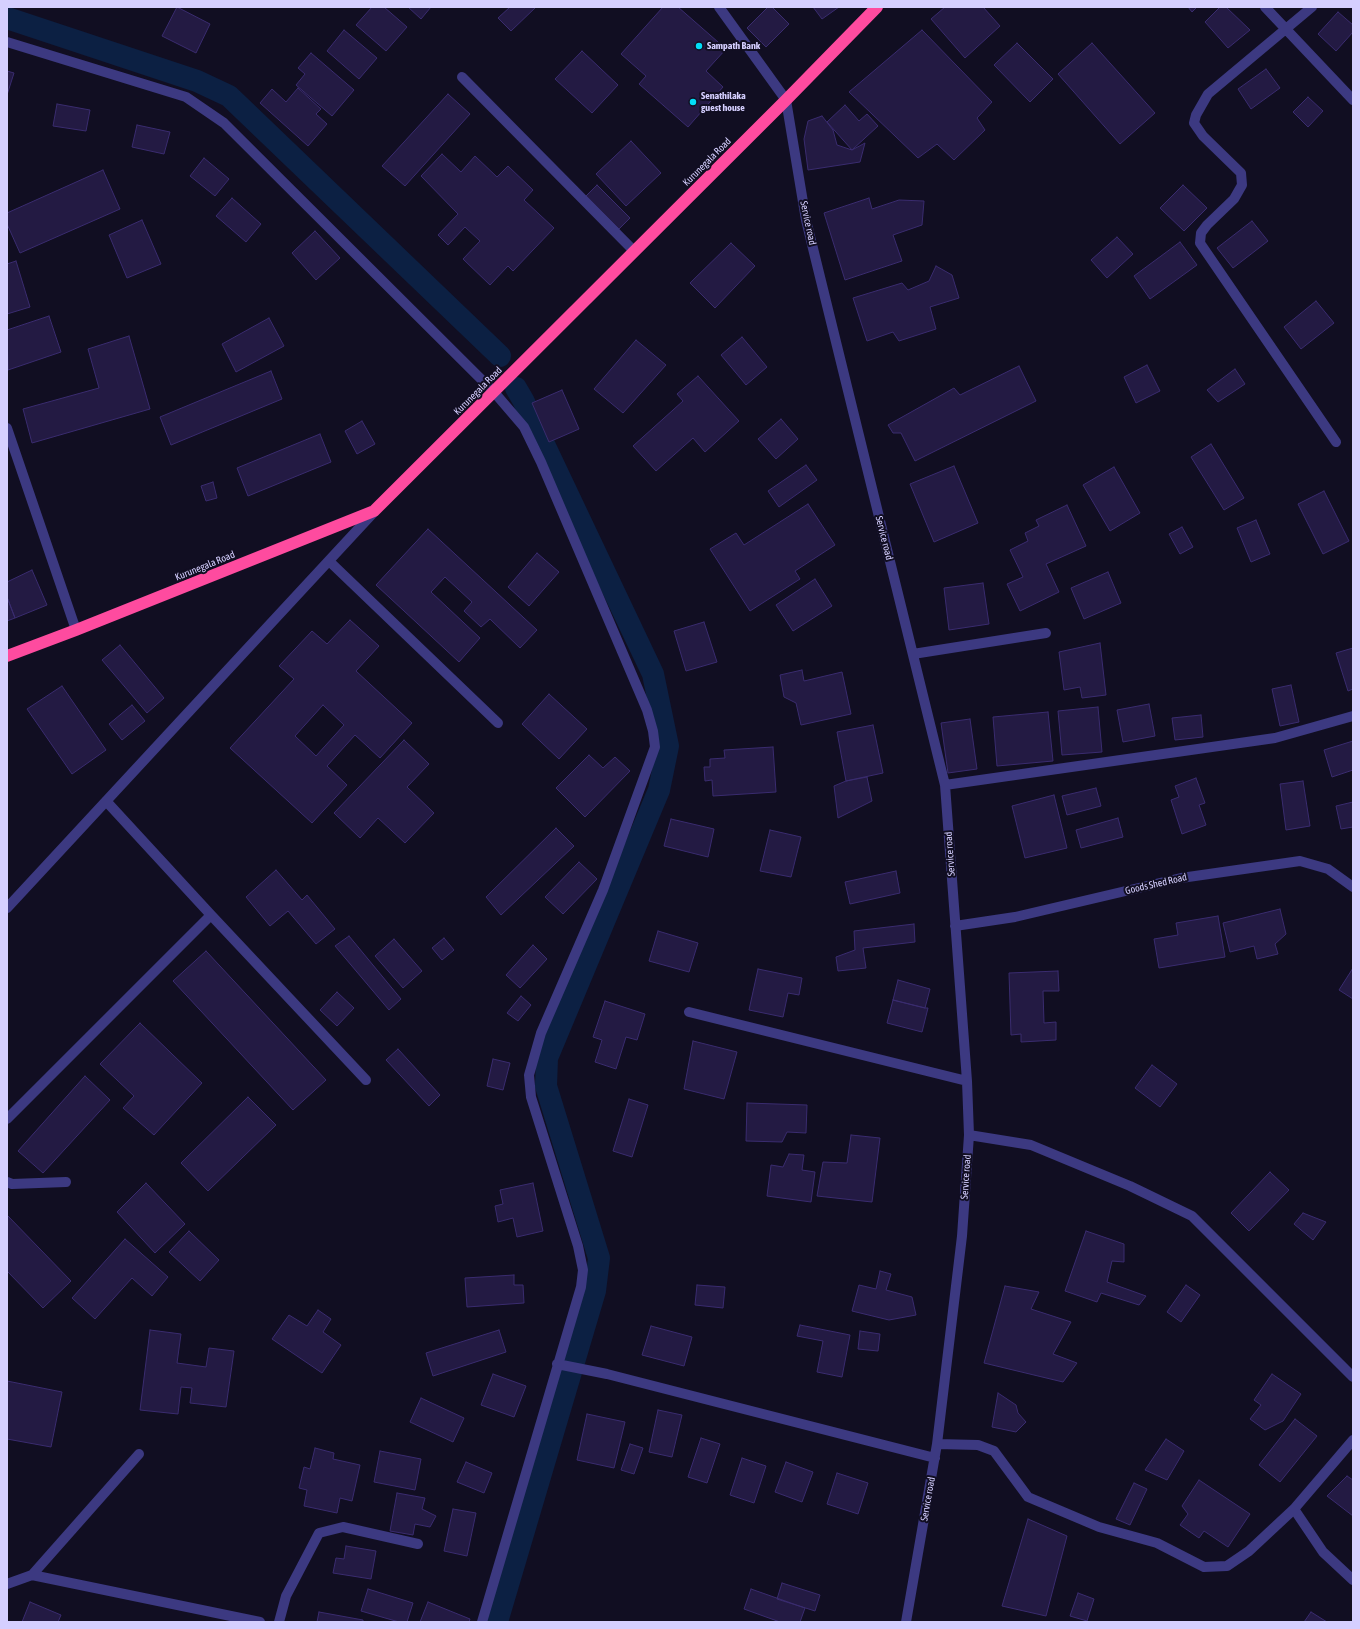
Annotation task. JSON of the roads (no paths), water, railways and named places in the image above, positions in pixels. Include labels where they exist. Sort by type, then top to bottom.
[{"type":"highway","name":"Kurunegala Road","points":[[7,656],[374,511],[786,100],[877,7]]},
{"type":"street","points":[[719,7],[786,100]]},
{"type":"street","points":[[1265,7],[1353,100]]},
{"type":"street","points":[[1312,7],[1285,28],[1208,94],[1196,115],[1194,123],[1203,136],[1241,174],[1242,185],[1234,199],[1207,225],[1201,233],[1200,243],[1336,442]]},
{"type":"street","points":[[7,42],[186,97],[224,123],[494,392],[524,426],[541,462],[647,710],[653,731],[655,747],[603,890],[541,1032],[529,1075],[531,1097],[578,1246],[583,1270],[581,1287],[560,1364],[482,1622]]},
{"type":"street","points":[[462,77],[634,252]]},
{"type":"street","name":"Service road","points":[[786,100],[806,220],[945,785],[967,1081],[969,1135],[962,1236],[937,1444],[906,1622]]},
{"type":"street","points":[[7,428],[76,630]]},
{"type":"street","points":[[7,908],[374,511]]},
{"type":"street","points":[[329,561],[498,723]]},
{"type":"street","points":[[913,654],[1046,633]]},
{"type":"street","points":[[945,785],[1275,738],[1353,716]]},
{"type":"street","points":[[106,801],[210,915],[366,1080]]},
{"type":"street","name":"Goods Shed Road","points":[[955,926],[1015,917],[1181,878],[1300,861],[1328,869],[1353,887]]},
{"type":"street","points":[[7,1119],[210,915]]},
{"type":"street","points":[[689,1012],[967,1081]]},
{"type":"street","points":[[969,1135],[1031,1145],[1130,1186],[1192,1216],[1353,1376]]},
{"type":"street","points":[[7,1182],[12,1184],[66,1182]]},
{"type":"street","points":[[560,1364],[607,1374],[935,1458]]},
{"type":"street","points":[[937,1444],[978,1444],[994,1451],[1028,1497],[1099,1527],[1157,1543],[1204,1567],[1227,1566],[1249,1552],[1294,1509],[1353,1440]]},
{"type":"street","points":[[7,1584],[32,1575],[139,1454]]},
{"type":"street","points":[[1294,1509],[1323,1552],[1353,1580]]},
{"type":"street","points":[[279,1622],[286,1596],[306,1555],[319,1533],[343,1526],[418,1544]]},
{"type":"street","points":[[32,1575],[260,1622]]},
{"type":"waterway","points":[[7,18],[197,81],[229,96],[500,356]]},
{"type":"waterway","points":[[497,1622],[595,1291],[599,1258],[546,1086],[547,1058],[659,790],[668,746],[653,674],[516,388]]},
{"type":"place","name":"Sampath Bank","points":[[699,46]]},
{"type":"place","name":"Senathilaka guest house","points":[[693,102]]}]
